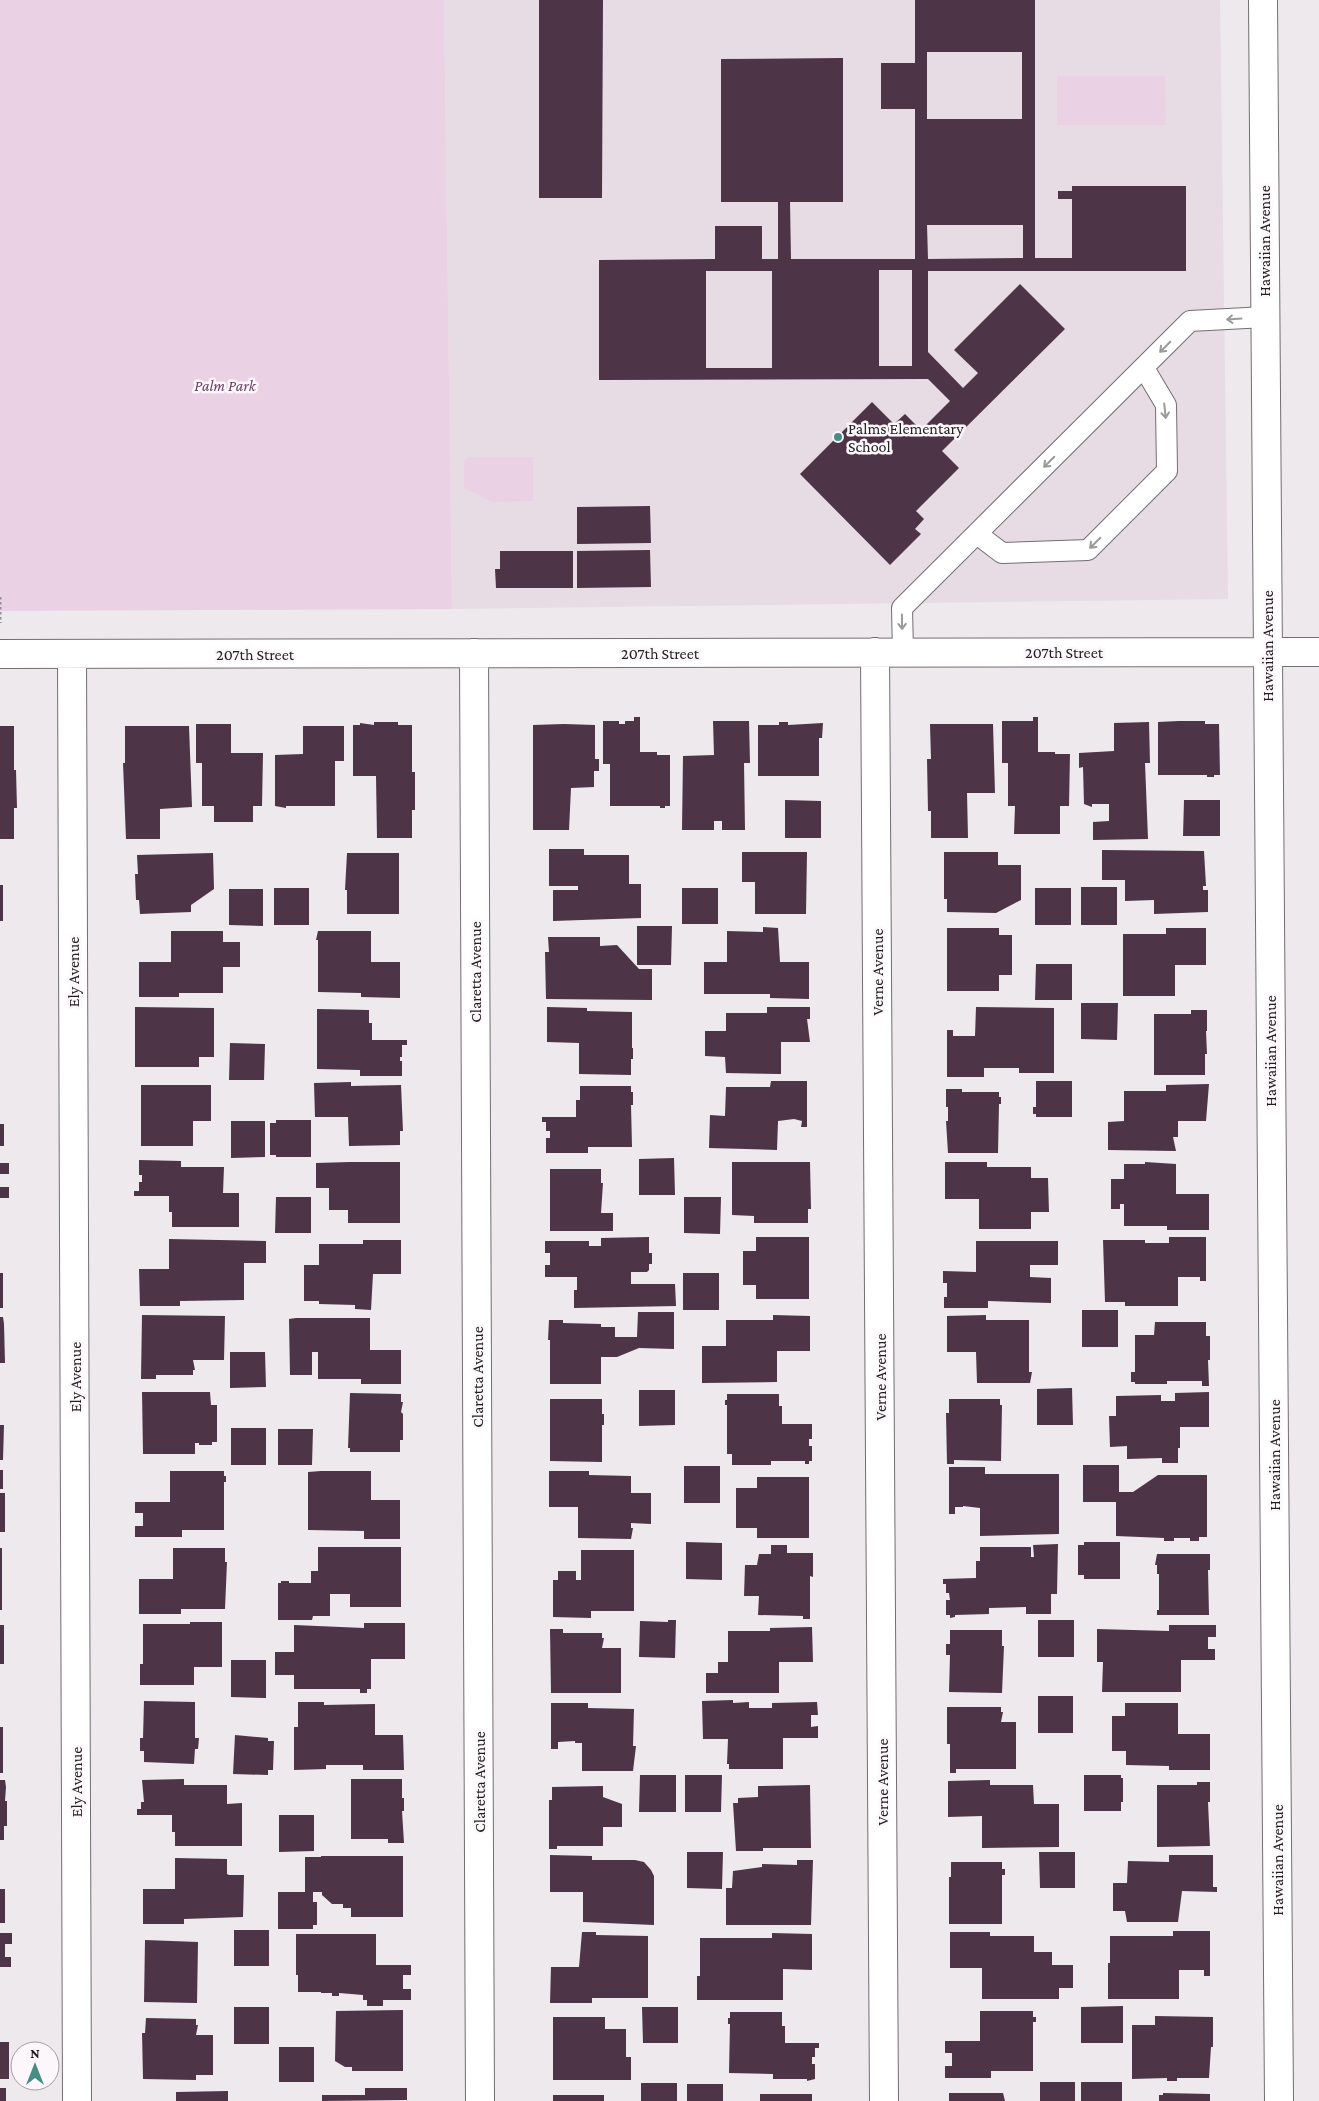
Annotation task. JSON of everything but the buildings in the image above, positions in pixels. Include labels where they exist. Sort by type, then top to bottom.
[{"type":"street","name":"Hawaiian Avenue","points":[[1262,0],[1279,2101]]},
{"type":"street","name":"Verne Avenue","points":[[875,652],[884,2101]]},
{"type":"street","name":"207th Street","points":[[0,654],[1319,652]]},
{"type":"street","name":"Claretta Avenue","points":[[474,653],[480,2101]]},
{"type":"street","name":"Ely Avenue","points":[[72,654],[77,2101]]},
{"type":"lane","points":[[903,652],[902,608],[1190,322],[1265,317]]},
{"type":"lane","points":[[977,534],[1002,553],[1088,550],[1167,471],[1166,405],[1144,368]]},
{"type":"shaded area","name":"Palms Elementary School","points":[[444,0],[1220,0],[1228,599],[452,609]]},
{"type":"green space","name":"Palm Park","points":[[0,0],[444,0],[452,609],[0,611]]},
{"type":"green space","points":[[1057,76],[1165,76],[1166,125],[1057,125]]},
{"type":"green space","points":[[468,457],[533,457],[533,501],[492,502],[464,488],[464,461]]},
{"type":"place","name":"Palms Elementary School","points":[[838,437]]}]
